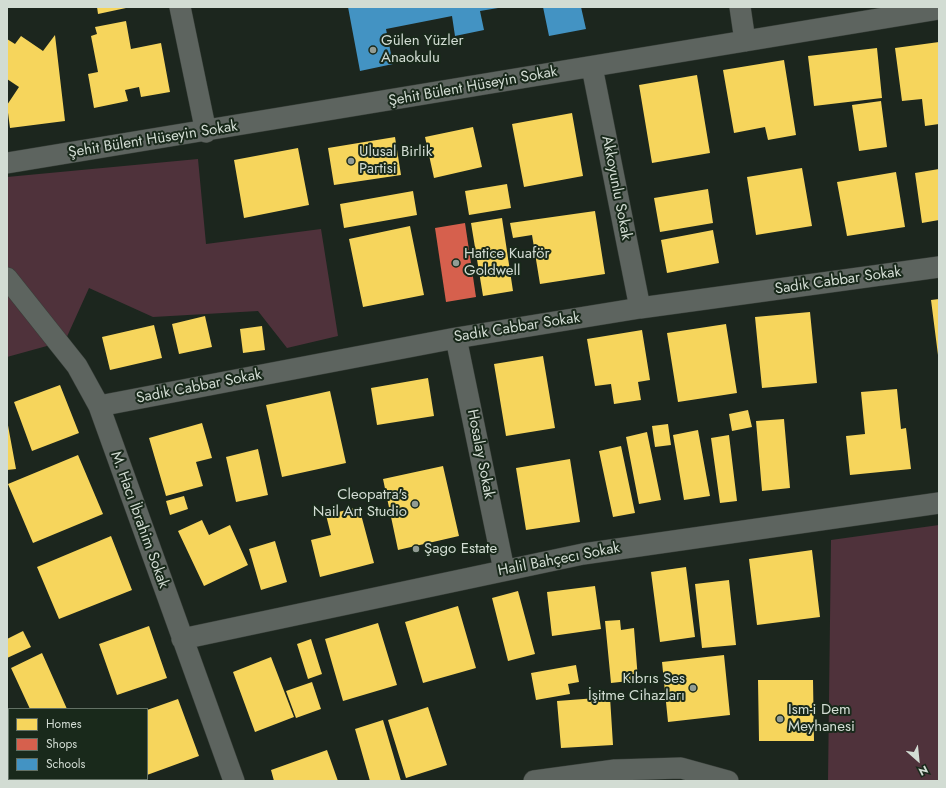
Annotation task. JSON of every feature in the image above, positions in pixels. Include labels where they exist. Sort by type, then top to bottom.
[{"type":"street","points":[[180,7],[206,132]]},
{"type":"street","points":[[740,7],[746,41]]},
{"type":"street","name":"Şehit Bülent Hüseyin Sokak","points":[[7,163],[206,132],[939,9]]},
{"type":"street","name":"Akkoyunlu Sokak","points":[[592,67],[640,308]]},
{"type":"street","name":"Sadık Cabbar Sokak","points":[[99,406],[456,338],[640,308],[939,267]]},
{"type":"street","name":"M. Hacı İbrahim Sokak","points":[[7,278],[77,366],[99,406],[234,781]]},
{"type":"street","name":"Hosalay Sokak","points":[[456,338],[504,570]]},
{"type":"street","name":"Halil Bahçecı Sokak","points":[[182,639],[583,554],[939,503]]},
{"type":"street","points":[[534,781],[615,770],[680,768],[728,781]]},
{"type":"shaded area","points":[[198,159],[206,244],[321,229],[338,336],[287,348],[258,311],[153,317],[89,288],[65,341],[7,357],[7,177]]},
{"type":"shaded area","points":[[939,525],[939,781],[828,781],[831,540]]},
{"type":"building: Homes","points":[[97,7],[126,7],[126,8],[98,14]]},
{"type":"building: Homes","points":[[126,21],[131,49],[161,43],[170,92],[141,97],[139,87],[125,90],[128,101],[94,108],[88,74],[98,72],[91,36],[97,34],[95,27]]},
{"type":"building: Homes","points":[[55,35],[65,121],[10,128],[7,105],[19,87],[7,79],[7,39],[15,44],[21,36],[43,51]]},
{"type":"building: Homes","points":[[939,42],[939,124],[925,126],[922,99],[902,101],[895,48]]},
{"type":"building: Homes","points":[[877,48],[882,98],[814,106],[808,56]]},
{"type":"building: Homes","points":[[784,60],[796,135],[768,140],[765,127],[734,133],[723,70]]},
{"type":"building: Homes","points":[[697,75],[710,153],[652,163],[639,85]]},
{"type":"building: Homes","points":[[881,101],[887,147],[859,151],[852,105]]},
{"type":"building: Homes","points":[[572,113],[583,176],[524,187],[512,124]]},
{"type":"building: Homes","points":[[473,127],[482,167],[434,178],[425,137]]},
{"type":"building: Homes","points":[[395,137],[401,175],[334,185],[328,148]]},
{"type":"building: Homes","points":[[298,148],[309,205],[244,218],[234,160]]},
{"type":"building: Homes","points":[[802,168],[812,226],[756,235],[747,177]]},
{"type":"building: Homes","points":[[939,169],[939,220],[922,223],[915,173]]},
{"type":"building: Homes","points":[[896,172],[905,227],[847,236],[837,182]]},
{"type":"building: Homes","points":[[507,184],[511,208],[469,215],[465,191]]},
{"type":"building: Homes","points":[[708,189],[713,223],[660,232],[654,198]]},
{"type":"building: Homes","points":[[413,191],[417,215],[344,228],[340,204]]},
{"type":"building: Homes","points":[[595,211],[605,274],[540,284],[532,235],[513,238],[510,223]]},
{"type":"building: Homes","points":[[502,218],[513,291],[483,296],[471,223]]},
{"type":"building: Homes","points":[[410,226],[424,295],[363,307],[349,239]]},
{"type":"building: Homes","points":[[713,230],[719,263],[667,273],[661,240]]},
{"type":"building: Homes","points":[[939,299],[939,355],[938,355],[931,300]]},
{"type":"building: Homes","points":[[810,312],[817,383],[762,388],[755,317]]},
{"type":"building: Homes","points":[[205,316],[212,347],[179,354],[172,324]]},
{"type":"building: Homes","points":[[726,324],[737,393],[678,402],[667,333]]},
{"type":"building: Homes","points":[[154,325],[162,358],[110,370],[102,337]]},
{"type":"building: Homes","points":[[262,326],[265,350],[243,353],[240,329]]},
{"type":"building: Homes","points":[[642,330],[650,380],[638,382],[641,400],[614,404],[611,384],[595,386],[587,339]]},
{"type":"building: Homes","points":[[543,356],[555,428],[506,436],[494,364]]},
{"type":"building: Homes","points":[[428,378],[434,416],[377,425],[371,388]]},
{"type":"building: Homes","points":[[60,385],[79,433],[32,451],[14,402]]},
{"type":"building: Homes","points":[[897,389],[901,429],[906,428],[911,469],[850,475],[846,436],[865,434],[861,392]]},
{"type":"building: Homes","points":[[330,391],[346,463],[282,477],[266,405]]},
{"type":"building: Homes","points":[[748,410],[752,427],[732,431],[729,414]]},
{"type":"building: Homes","points":[[784,419],[790,488],[762,491],[756,421]]},
{"type":"building: Homes","points":[[7,420],[16,469],[7,470]]},
{"type":"building: Homes","points":[[202,423],[212,458],[196,462],[203,486],[166,496],[149,438]]},
{"type":"building: Homes","points":[[668,424],[671,445],[655,447],[652,426]]},
{"type":"building: Homes","points":[[698,430],[710,496],[684,500],[673,435]]},
{"type":"building: Homes","points":[[647,432],[661,500],[639,504],[626,437]]},
{"type":"building: Homes","points":[[729,435],[737,501],[720,503],[711,438]]},
{"type":"building: Homes","points":[[621,446],[635,513],[613,517],[599,451]]},
{"type":"building: Homes","points":[[258,449],[268,495],[236,502],[226,457]]},
{"type":"building: Homes","points":[[78,455],[103,514],[33,543],[8,484]]},
{"type":"building: Homes","points":[[570,459],[580,522],[526,530],[516,468]]},
{"type":"building: Homes","points":[[443,466],[459,536],[398,550],[383,479]]},
{"type":"building: Homes","points":[[184,496],[188,509],[170,515],[166,501]]},
{"type":"building: Homes","points":[[359,507],[374,563],[320,577],[311,540],[331,535],[326,515]]},
{"type":"building: Homes","points":[[202,520],[209,535],[230,525],[248,565],[204,586],[178,531]]},
{"type":"building: Homes","points":[[111,536],[132,590],[59,619],[37,567]]},
{"type":"building: Homes","points":[[275,541],[287,582],[261,590],[249,549]]},
{"type":"building: Homes","points":[[812,550],[820,617],[757,625],[749,559]]},
{"type":"building: Homes","points":[[686,567],[695,637],[660,642],[651,572]]},
{"type":"building: Homes","points":[[729,580],[736,645],[702,648],[695,584]]},
{"type":"building: Homes","points":[[595,586],[601,629],[552,636],[547,592]]},
{"type":"building: Homes","points":[[518,591],[535,654],[508,661],[492,598]]},
{"type":"building: Homes","points":[[458,606],[476,668],[423,683],[405,622]]},
{"type":"building: Homes","points":[[620,620],[621,630],[634,628],[638,680],[611,683],[605,621]]},
{"type":"building: Homes","points":[[378,623],[397,685],[343,701],[325,639]]},
{"type":"building: Homes","points":[[149,626],[167,678],[117,695],[99,644]]},
{"type":"building: Homes","points":[[23,631],[31,647],[7,658],[7,639]]},
{"type":"building: Homes","points":[[311,639],[322,674],[308,679],[297,644]]},
{"type":"building: Homes","points":[[42,653],[67,708],[30,708],[11,668]]},
{"type":"building: Homes","points":[[724,655],[730,715],[668,722],[662,662]]},
{"type":"building: Homes","points":[[271,657],[294,717],[255,732],[233,672]]},
{"type":"building: Homes","points":[[576,665],[579,682],[568,684],[570,694],[536,700],[531,673]]},
{"type":"building: Homes","points":[[758,680],[813,680],[814,741],[759,741]]},
{"type":"building: Homes","points":[[312,682],[321,709],[296,718],[286,691]]},
{"type":"building: Homes","points":[[610,697],[613,745],[561,748],[557,701]]},
{"type":"building: Homes","points":[[178,699],[199,756],[148,775],[148,710]]},
{"type":"building: Homes","points":[[428,707],[447,765],[406,778],[388,720]]},
{"type":"building: Homes","points":[[383,720],[401,781],[370,781],[355,729]]},
{"type":"building: Homes","points":[[327,750],[338,781],[274,781],[271,770]]},
{"type":"building: Shops","name":"Hatice Kuaför Goldwell","points":[[465,223],[476,297],[446,302],[435,228]]},
{"type":"building: Schools","name":"Gülen Yüzler Anaokulu","points":[[348,7],[498,8],[480,11],[484,30],[455,36],[452,16],[386,29],[393,64],[360,71]]},
{"type":"building: Schools","points":[[543,7],[581,7],[586,29],[549,36]]},
{"type":"place","name":"Gülen Yüzler Anaokulu","points":[[373,50]]},
{"type":"place","name":"Ulusal Birlik Partisi","points":[[351,161]]},
{"type":"place","name":"Hatice Kuaför Goldwell","points":[[456,263]]},
{"type":"place","name":"Cleopatra's Nail Art Studio","points":[[415,504]]},
{"type":"place","name":"Şago Estate","points":[[416,549]]},
{"type":"place","name":"Kıbrıs Ses İşitme Cihazları","points":[[693,688]]},
{"type":"place","name":"Ism-i Dem Meyhanesi","points":[[780,719]]}]
